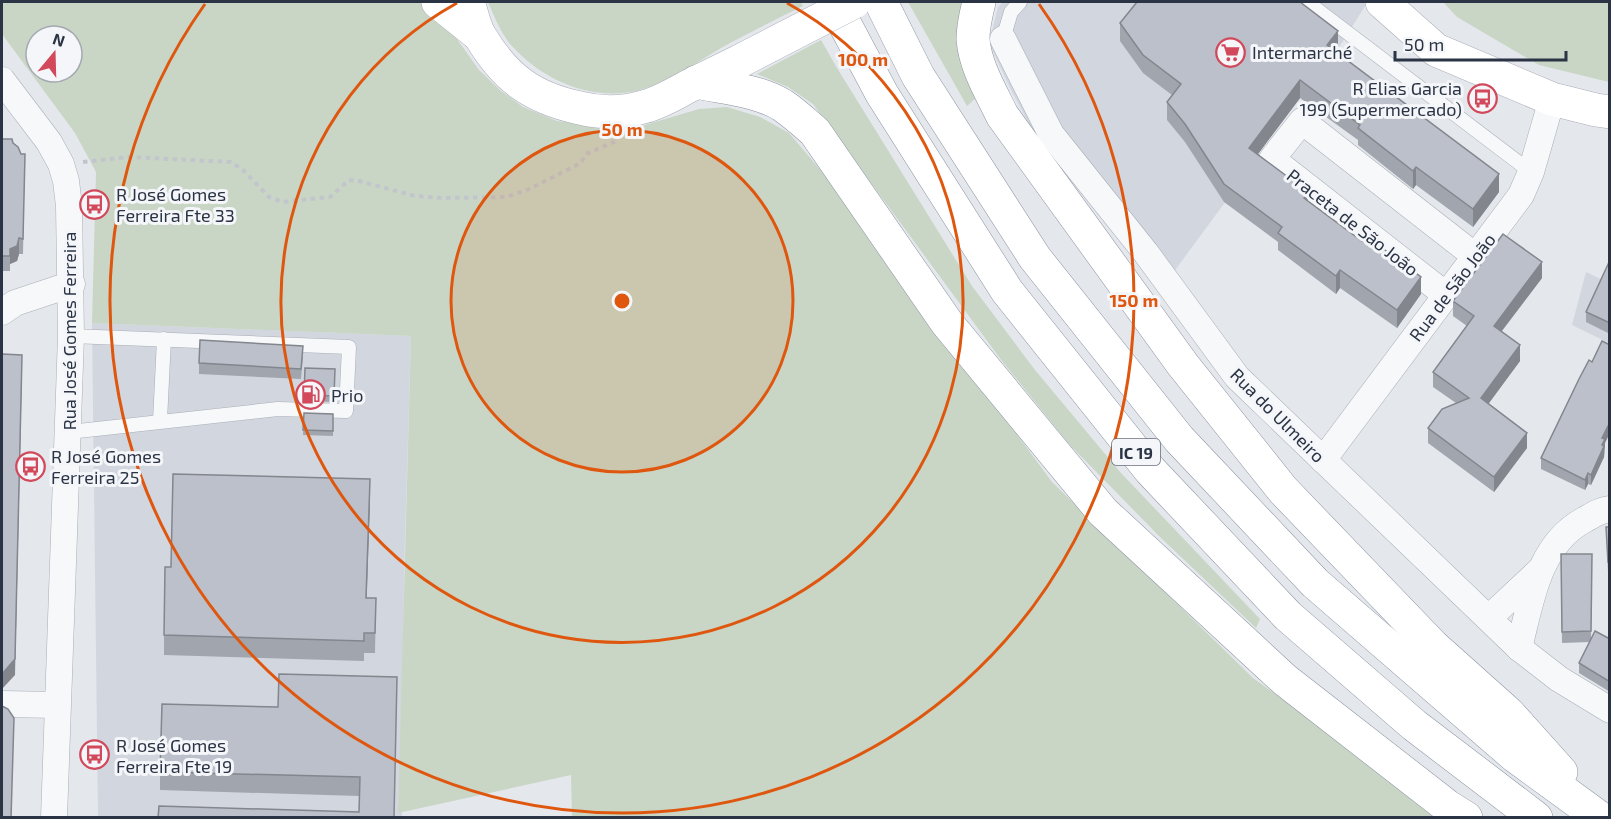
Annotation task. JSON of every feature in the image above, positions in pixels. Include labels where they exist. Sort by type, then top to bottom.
[{"type":"main road","points":[[438,2],[478,34],[507,72],[524,87],[543,98],[562,105],[594,111],[644,107],[854,2]]},
{"type":"main road","points":[[468,2],[478,34]]},
{"type":"main road","name":"IC 19","points":[[833,2],[882,94],[1008,291],[1150,470],[1288,616],[1414,725],[1536,818]]},
{"type":"main road","name":"IC 19","points":[[881,2],[918,76],[1035,258],[1179,439],[1315,583],[1515,756],[1602,818]]},
{"type":"main road","points":[[979,2],[973,40],[985,81],[1002,115],[1183,365],[1283,490],[1433,646],[1508,713],[1602,818]]},
{"type":"main road","points":[[1382,2],[1436,50],[1552,99],[1610,112]]},
{"type":"main road","points":[[1408,2],[1437,37],[1484,70]]},
{"type":"main road","points":[[696,82],[764,97],[780,104],[815,132],[947,323],[1103,512],[1285,680],[1447,806],[1466,818]]},
{"type":"street","name":"Rua do Ulmeiro","points":[[1003,39],[1051,134],[1146,253],[1237,377],[1519,648],[1559,679],[1610,710]]},
{"type":"street","name":"Rua José Gomes Ferreira","points":[[2,80],[13,113],[49,142],[61,164],[69,206],[72,284],[69,432],[54,818]]},
{"type":"street","name":"Rua de São João","points":[[1323,460],[1521,195],[1531,172],[1552,99]]},
{"type":"street","name":"Praceta de São João","points":[[1446,295],[1272,159],[1302,121],[1475,256]]},
{"type":"street","points":[[2,312],[15,303],[72,284]]},
{"type":"street","points":[[1489,618],[1539,570],[1554,545],[1577,524],[1602,510],[1610,509]]},
{"type":"street","points":[[1519,648],[1539,570]]},
{"type":"street","points":[[2,704],[57,705]]},
{"type":"lane","name":"Rua do Ulmeiro","points":[[1003,39],[1011,12],[1020,2]]},
{"type":"lane","points":[[1307,2],[1531,172]]},
{"type":"lane","points":[[69,432],[278,409],[346,411],[349,347],[71,336]]},
{"type":"lane","points":[[160,421],[164,339]]},
{"type":"path","points":[[61,164],[129,157],[231,162],[243,170],[269,197],[283,202],[330,197],[349,180],[415,196],[506,197],[554,177],[581,163],[586,154],[622,138],[644,107]]},
{"type":"shaded area","points":[[1003,2],[1367,3],[1338,49],[1255,157],[1251,167],[1159,292],[1029,124],[989,43],[998,7]]},
{"type":"shaded area","points":[[1586,272],[1609,283],[1609,343],[1572,325]]},
{"type":"shaded area","points":[[92,323],[411,336],[404,573],[402,817],[98,817]]},
{"type":"green space","points":[[2,2],[419,2],[435,12],[447,25],[479,70],[501,91],[523,107],[557,121],[628,130],[699,109],[727,107],[760,117],[789,133],[824,174],[1052,482],[1253,678],[1445,817],[572,818],[571,775],[398,813],[411,336],[92,323],[96,172],[75,133],[39,84],[84,84],[84,24],[24,24],[24,64],[2,34]]},
{"type":"green space","points":[[488,2],[801,2],[803,6],[656,84],[631,92],[614,93],[581,89],[551,77],[537,68],[508,41]]},
{"type":"green space","points":[[908,2],[963,2],[978,96],[967,106]]},
{"type":"green space","points":[[1443,2],[1609,2],[1609,82],[1539,65],[1457,17]]},
{"type":"green space","points":[[821,40],[972,286],[1035,370],[1121,473],[1260,619],[1256,628],[1159,536],[1069,444],[1002,361],[813,104],[788,87],[757,74]]},
{"type":"building","points":[[1137,2],[1300,2],[1338,31],[1327,45],[1499,174],[1473,209],[1416,167],[1413,171],[1358,128],[1360,125],[1300,80],[1249,148],[1308,192],[1304,198],[1362,241],[1365,235],[1421,277],[1397,310],[1340,270],[1336,276],[1278,233],[1282,227],[1224,184],[1185,124],[1167,102],[1181,84],[1143,55],[1120,23]]},
{"type":"building","points":[[2,139],[12,139],[21,154],[25,154],[23,239],[19,238],[17,246],[10,249],[10,256],[2,256]]},
{"type":"building","points":[[1503,234],[1542,262],[1494,326],[1520,345],[1481,398],[1527,433],[1494,477],[1428,428],[1442,409],[1469,398],[1433,372],[1474,316],[1453,301]]},
{"type":"building","points":[[1610,260],[1610,323],[1586,312]]},
{"type":"building","points":[[200,340],[303,346],[301,369],[199,363]]},
{"type":"building","points":[[1602,341],[1610,345],[1610,422],[1602,438],[1605,439],[1602,445],[1604,446],[1591,475],[1588,473],[1585,480],[1541,458],[1579,379],[1589,360],[1592,362]]},
{"type":"building","points":[[2,354],[22,355],[15,659],[2,674]]},
{"type":"building","points":[[305,368],[335,369],[334,396],[304,395]]},
{"type":"building","points":[[304,413],[333,414],[333,431],[303,430]]},
{"type":"building","points":[[173,474],[370,479],[366,598],[376,598],[375,633],[364,633],[364,641],[164,635],[165,567],[171,567]]},
{"type":"building","points":[[1606,527],[1610,527],[1610,562],[1608,562]]},
{"type":"building","points":[[1561,554],[1592,554],[1591,631],[1562,632]]},
{"type":"building","points":[[1595,631],[1610,639],[1610,682],[1579,663]]},
{"type":"building","points":[[279,674],[397,677],[394,818],[158,818],[159,806],[359,812],[360,777],[160,772],[162,704],[278,707]]},
{"type":"building","points":[[2,706],[8,709],[14,718],[11,818],[2,818]]},
{"type":"place","name":"Intermarché","points":[[1231,52]]},
{"type":"place","name":"R Elias Garcia 199 (Supermercado)","points":[[1483,98]]},
{"type":"place","name":"R José Gomes Ferreira Fte 33","points":[[95,204]]},
{"type":"place","name":"Prio","points":[[310,395]]},
{"type":"place","name":"R José Gomes Ferreira 25","points":[[30,466]]},
{"type":"place","name":"R José Gomes Ferreira Fte 19","points":[[95,755]]}]
